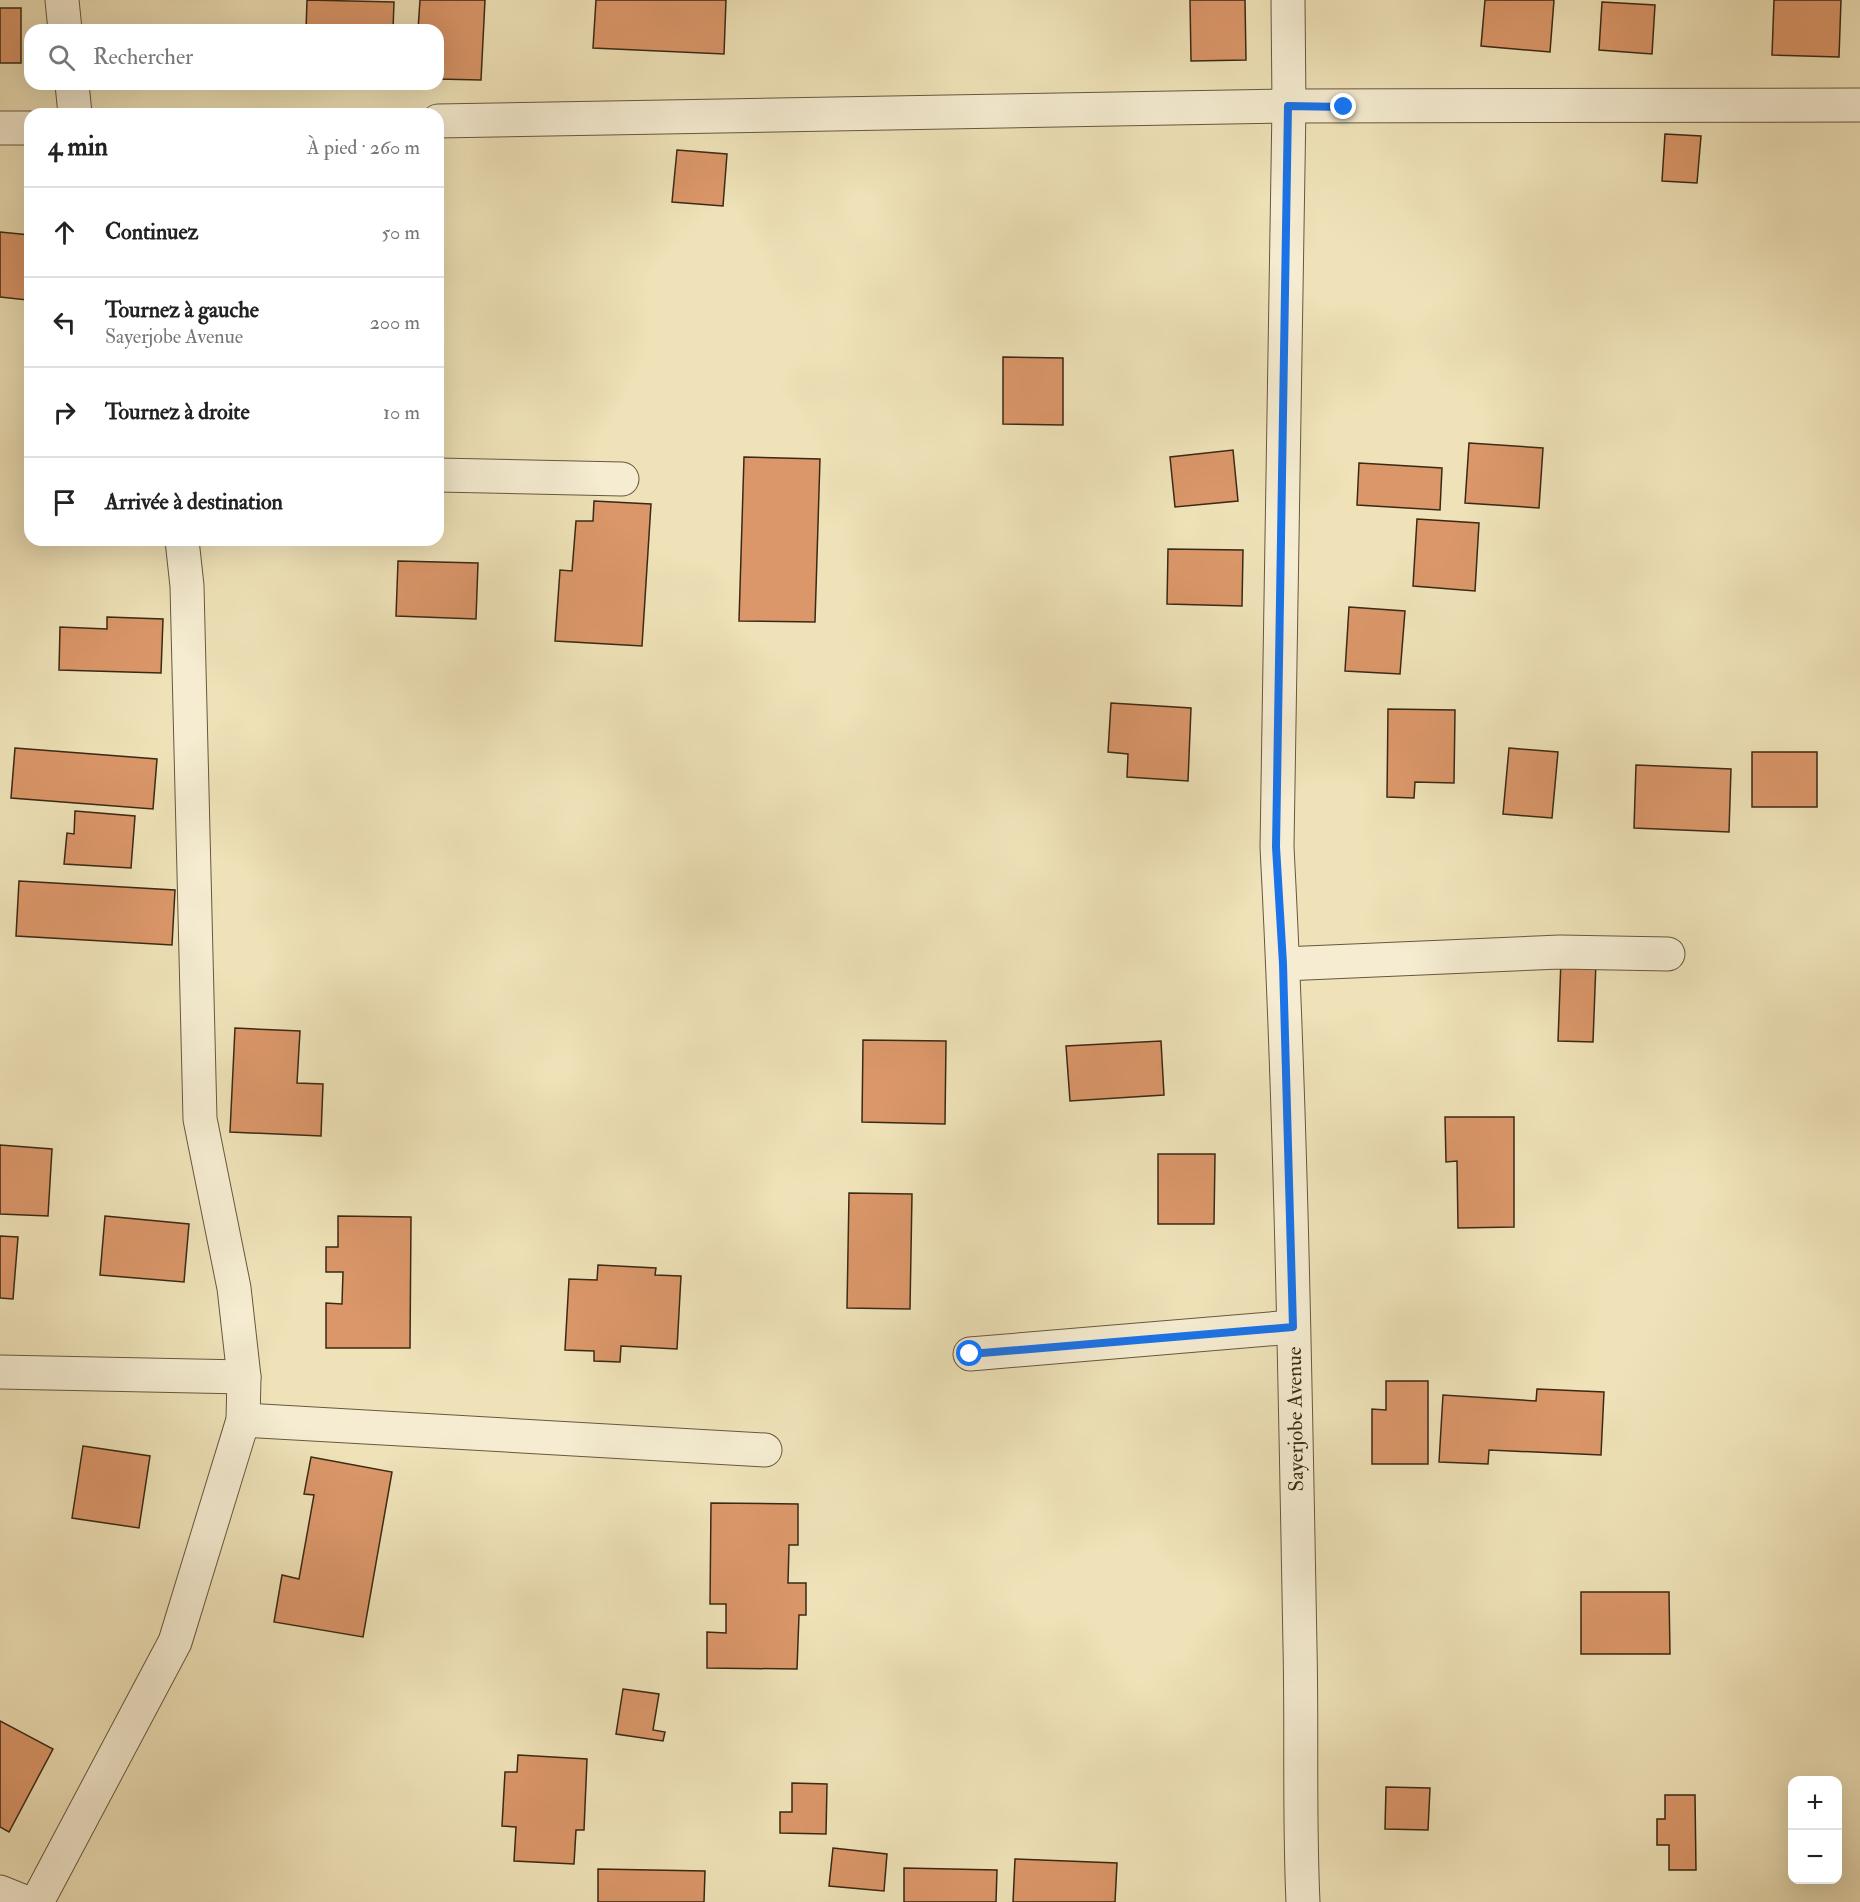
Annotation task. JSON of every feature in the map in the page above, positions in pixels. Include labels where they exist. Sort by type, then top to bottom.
[{"type":"street","points":[[62,0],[64,24]]},
{"type":"street","name":"Sayerjobe Avenue","points":[[1288,0],[1276,847],[1283,964],[1293,1327],[1302,1706],[1303,1902]]},
{"type":"street","points":[[73,90],[74,108]]},
{"type":"street","points":[[444,122],[1288,106],[1860,105]]},
{"type":"street","points":[[0,128],[24,128]]},
{"type":"street","points":[[444,474],[622,479]]},
{"type":"street","points":[[37,1902],[175,1642],[243,1420],[244,1377],[234,1288],[200,1119],[187,586],[183,546]]},
{"type":"street","points":[[1283,964],[1560,952],[1668,954]]},
{"type":"street","points":[[970,1354],[1293,1327]]},
{"type":"street","points":[[0,1372],[244,1377]]},
{"type":"street","points":[[243,1420],[765,1450]]},
{"type":"street","points":[[0,1893],[24,1902]]},
{"type":"building","points":[[307,0],[394,2],[393,24],[306,24]]},
{"type":"building","points":[[420,0],[485,0],[481,80],[444,79],[444,24],[418,24]]},
{"type":"building","points":[[596,0],[726,0],[724,54],[593,48]]},
{"type":"building","points":[[1190,0],[1245,0],[1246,60],[1191,61]]},
{"type":"building","points":[[1485,0],[1554,0],[1550,52],[1481,46]]},
{"type":"building","points":[[1774,0],[1841,0],[1839,57],[1772,55]]},
{"type":"building","points":[[1602,2],[1655,5],[1652,54],[1599,50]]},
{"type":"building","points":[[0,8],[21,8],[21,63],[0,63]]},
{"type":"building","points":[[1665,134],[1701,136],[1697,183],[1662,181]]},
{"type":"building","points":[[677,150],[727,154],[723,206],[672,202]]},
{"type":"building","points":[[0,232],[24,234],[24,300],[0,297]]},
{"type":"building","points":[[1003,357],[1063,358],[1063,425],[1003,424]]},
{"type":"building","points":[[1469,443],[1543,448],[1539,508],[1465,503]]},
{"type":"building","points":[[1233,450],[1238,501],[1175,507],[1170,457]]},
{"type":"building","points":[[744,457],[820,459],[815,622],[739,621]]},
{"type":"building","points":[[1359,463],[1442,468],[1440,510],[1357,505]]},
{"type":"building","points":[[594,501],[651,504],[642,646],[555,641],[560,570],[572,571],[576,521],[593,521]]},
{"type":"building","points":[[1417,519],[1479,523],[1475,591],[1413,586]]},
{"type":"building","points":[[1168,549],[1243,550],[1242,606],[1167,604]]},
{"type":"building","points":[[398,561],[478,563],[476,619],[396,616]]},
{"type":"building","points":[[1349,607],[1405,611],[1400,674],[1345,671]]},
{"type":"building","points":[[107,617],[163,619],[161,673],[59,670],[60,627],[107,629]]},
{"type":"building","points":[[1111,703],[1191,708],[1188,781],[1127,777],[1128,754],[1108,752]]},
{"type":"building","points":[[1388,709],[1455,710],[1454,783],[1415,782],[1414,798],[1387,797]]},
{"type":"building","points":[[15,748],[157,759],[153,809],[11,798]]},
{"type":"building","points":[[1509,748],[1558,752],[1552,818],[1503,814]]},
{"type":"building","points":[[1752,752],[1817,752],[1817,807],[1752,807]]},
{"type":"building","points":[[1636,765],[1731,769],[1729,832],[1634,828]]},
{"type":"building","points":[[75,811],[135,816],[131,868],[64,864],[67,833],[74,834]]},
{"type":"building","points":[[19,881],[175,890],[172,945],[16,936]]},
{"type":"building","points":[[1561,960],[1596,962],[1593,1042],[1558,1041]]},
{"type":"building","points":[[235,1028],[300,1031],[297,1083],[323,1084],[321,1136],[230,1132]]},
{"type":"building","points":[[863,1040],[946,1041],[945,1124],[862,1122]]},
{"type":"building","points":[[1161,1041],[1164,1095],[1070,1101],[1066,1046]]},
{"type":"building","points":[[1445,1117],[1514,1117],[1514,1227],[1458,1228],[1457,1161],[1446,1162]]},
{"type":"building","points":[[0,1145],[52,1149],[48,1216],[0,1214]]},
{"type":"building","points":[[1158,1154],[1215,1154],[1214,1224],[1158,1224]]},
{"type":"building","points":[[849,1193],[912,1194],[910,1309],[847,1308]]},
{"type":"building","points":[[105,1216],[189,1224],[184,1282],[100,1275]]},
{"type":"building","points":[[338,1216],[411,1217],[410,1348],[326,1348],[326,1303],[342,1304],[343,1272],[326,1272],[326,1247],[338,1247]]},
{"type":"building","points":[[0,1236],[18,1237],[13,1299],[0,1298]]},
{"type":"building","points":[[598,1265],[656,1268],[655,1275],[681,1276],[677,1349],[621,1346],[620,1362],[594,1361],[594,1351],[565,1350],[569,1279],[597,1280]]},
{"type":"building","points":[[1386,1381],[1428,1381],[1428,1464],[1372,1464],[1372,1409],[1386,1410]]},
{"type":"building","points":[[1537,1389],[1604,1392],[1601,1455],[1489,1450],[1488,1464],[1439,1462],[1443,1395],[1536,1401]]},
{"type":"building","points":[[83,1446],[150,1456],[139,1528],[72,1518]]},
{"type":"building","points":[[311,1457],[392,1472],[363,1637],[274,1622],[282,1575],[299,1579],[314,1495],[304,1494]]},
{"type":"building","points":[[711,1503],[798,1504],[798,1545],[789,1545],[788,1583],[806,1583],[806,1615],[799,1615],[797,1669],[707,1668],[707,1632],[726,1633],[726,1604],[710,1604]]},
{"type":"building","points":[[1581,1592],[1669,1592],[1670,1654],[1581,1654]]},
{"type":"building","points":[[623,1689],[659,1694],[653,1730],[665,1732],[663,1741],[616,1734]]},
{"type":"building","points":[[0,1721],[53,1749],[9,1832],[0,1827]]},
{"type":"building","points":[[518,1755],[587,1759],[584,1830],[576,1830],[574,1864],[514,1861],[516,1827],[502,1826],[505,1772],[517,1772]]},
{"type":"building","points":[[792,1783],[827,1784],[826,1834],[780,1833],[780,1812],[792,1812]]},
{"type":"building","points":[[1386,1787],[1430,1788],[1428,1830],[1385,1829]]},
{"type":"building","points":[[1665,1795],[1695,1795],[1696,1870],[1669,1870],[1669,1845],[1657,1845],[1657,1819],[1665,1819]]},
{"type":"building","points":[[833,1848],[887,1854],[884,1891],[829,1886]]},
{"type":"building","points":[[1015,1859],[1117,1863],[1115,1902],[1013,1902]]},
{"type":"building","points":[[904,1868],[997,1870],[996,1902],[904,1902]]},
{"type":"building","points":[[598,1869],[705,1871],[704,1902],[598,1902]]},
{"type":"route","points":[[970,1354],[1293,1327],[1283,964],[1276,847],[1288,106],[1344,107]]}]
